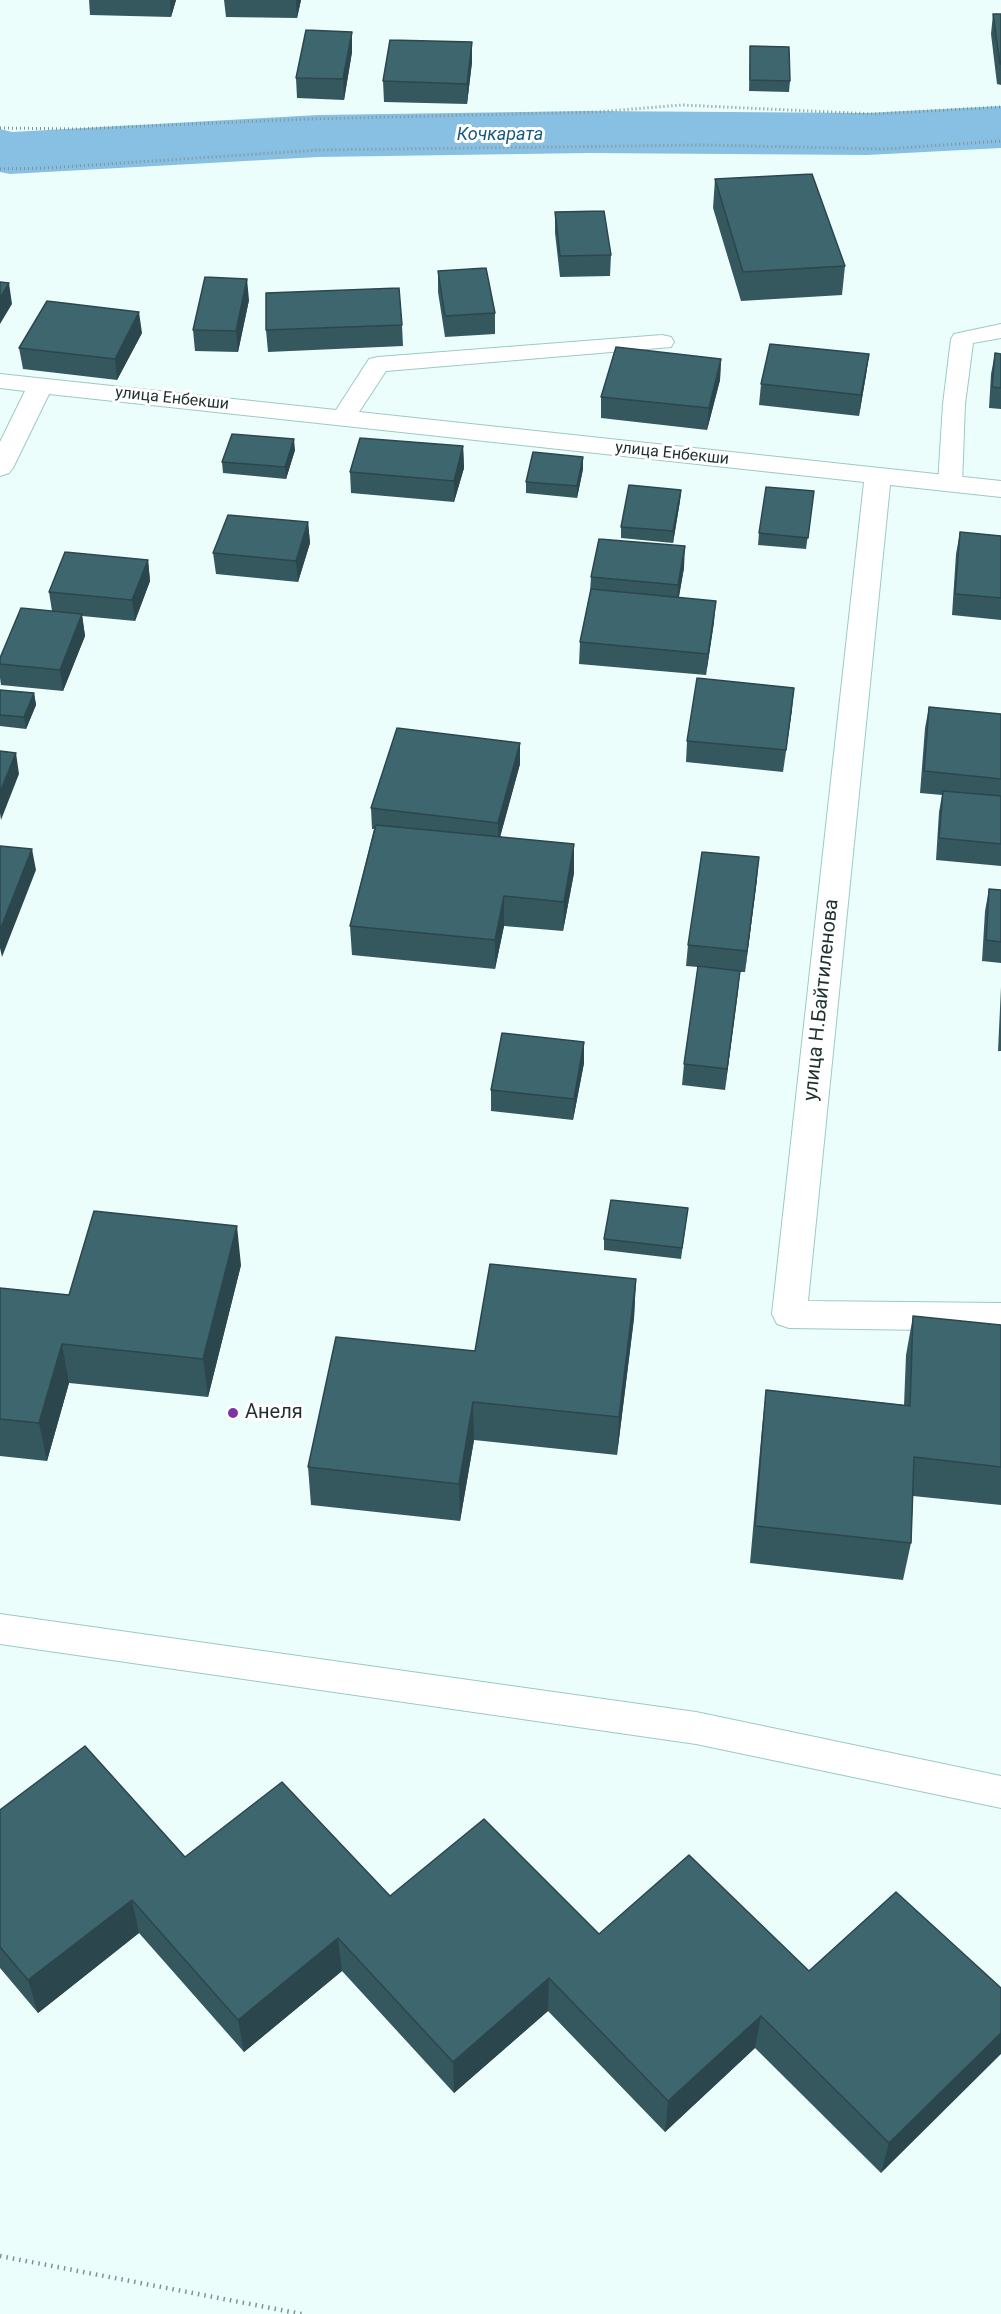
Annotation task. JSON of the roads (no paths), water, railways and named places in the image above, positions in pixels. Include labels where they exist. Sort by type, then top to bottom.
[{"type":"street","points":[[343,418],[378,364],[662,342]]},
{"type":"street","name":"улица Енбекши","points":[[0,381],[1001,489]]},
{"type":"street","points":[[0,468],[41,385]]},
{"type":"street","name":"улица Н.Байтиленова","points":[[878,476],[789,1314],[1001,1317]]},
{"type":"lane","points":[[950,484],[954,405],[962,339],[1001,331]]},
{"type":"lane","points":[[0,1629],[696,1728],[1001,1792]]},
{"type":"waterway","name":"Кочкарата","points":[[0,150],[10,153],[318,136],[589,132],[867,134],[1001,127]]},
{"type":"place","name":"Анеля","points":[[233,1413]]}]
